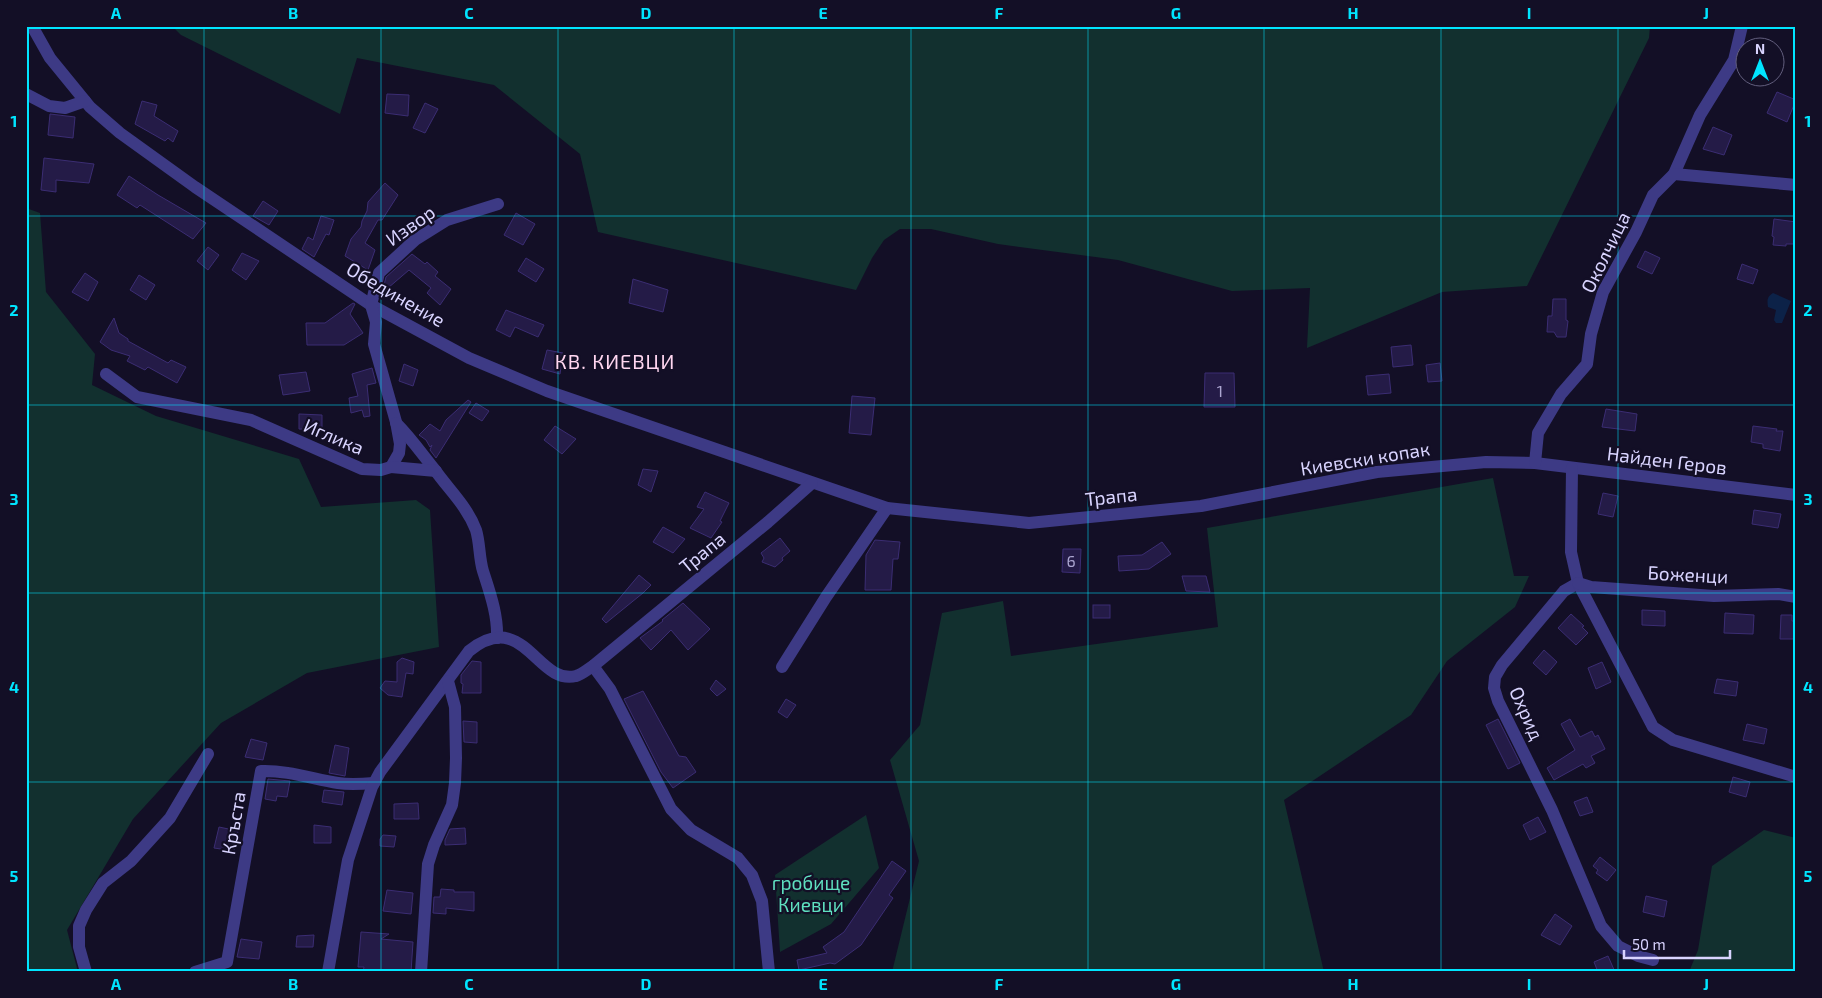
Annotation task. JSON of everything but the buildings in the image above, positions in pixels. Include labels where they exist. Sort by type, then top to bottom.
[{"type":"street","name":"Обединение","points":[[32,26],[50,58],[85,101],[120,133],[180,176],[371,305],[469,358],[547,391],[812,483]]},
{"type":"street","points":[[1742,26],[1734,60],[1700,115],[1674,174],[1796,185]]},
{"type":"street","points":[[26,94],[49,106],[65,108],[85,101]]},
{"type":"street","name":"Околчица","points":[[1535,463],[1538,433],[1561,394],[1587,364],[1591,334],[1603,292],[1636,232],[1653,194],[1674,174]]},
{"type":"street","name":"Извор","points":[[371,305],[379,273],[415,240],[447,220],[498,204]]},
{"type":"street","points":[[371,305],[376,322],[374,344],[399,436],[399,453],[391,467]]},
{"type":"street","name":"Иглика","points":[[106,374],[136,397],[251,420],[362,469],[381,470],[391,467],[436,472]]},
{"type":"street","points":[[396,422],[469,514],[476,531],[482,568],[498,624],[497,638]]},
{"type":"street","name":"Киевски копак","points":[[1202,506],[1377,472],[1486,462],[1535,463]]},
{"type":"street","name":"Найден Геров","points":[[1535,463],[1796,495]]},
{"type":"street","points":[[1572,468],[1571,552],[1578,583],[1653,727],[1673,740],[1796,777]]},
{"type":"street","name":"Трапа","points":[[593,666],[768,522],[812,483],[887,508],[1029,523],[1202,506]]},
{"type":"street","points":[[782,667],[826,597],[887,508]]},
{"type":"street","name":"Боженци","points":[[1578,583],[1591,587],[1714,596],[1778,594],[1796,597]]},
{"type":"street","name":"Охрид","points":[[1578,583],[1564,591],[1502,665],[1495,677],[1494,688],[1504,714],[1552,810],[1601,926],[1608,937],[1618,946],[1638,956],[1653,960]]},
{"type":"street","points":[[328,972],[348,860],[374,783],[380,772],[469,651],[480,642],[497,638],[513,640],[526,647],[556,675],[576,676],[593,666],[610,689],[671,809],[691,830],[738,858],[752,875],[762,900],[769,972]]},
{"type":"street","points":[[422,972],[428,864],[434,844],[452,805],[455,783],[455,706],[448,681]]},
{"type":"street","points":[[86,972],[79,947],[79,926],[86,910],[103,883],[131,860],[170,818],[208,754]]},
{"type":"street","name":"Кръста","points":[[195,972],[227,962],[261,770],[339,784],[374,783]]},
{"type":"green space","points":[[172,26],[1650,26],[1649,38],[1527,286],[1442,292],[1307,348],[1310,288],[1232,291],[1118,260],[998,244],[931,229],[900,229],[884,240],[872,258],[856,290],[598,232],[580,154],[494,85],[357,58],[340,114],[181,35]]},
{"type":"green space","points":[[26,208],[40,213],[46,292],[95,354],[92,385],[156,416],[299,459],[321,507],[416,500],[430,510],[439,647],[307,673],[221,723],[133,819],[67,930],[78,972],[26,972]]},
{"type":"green space","points":[[1493,478],[1514,576],[1529,576],[1515,607],[1447,661],[1411,715],[1284,800],[1324,972],[892,972],[919,861],[890,760],[920,725],[942,613],[1003,601],[1011,656],[1218,627],[1207,528]]},
{"type":"green space","name":"гробище Киевци","points":[[866,815],[879,868],[831,924],[780,952],[775,875]]},
{"type":"green space","points":[[1764,830],[1796,838],[1796,972],[1689,972],[1698,950],[1712,866]]},
{"type":"water","points":[[1773,293],[1791,301],[1782,323],[1776,323],[1774,320],[1776,310],[1768,307],[1768,299]]},
{"type":"district","name":"КВ. КИЕВЦИ","points":[[615,361]]}]
